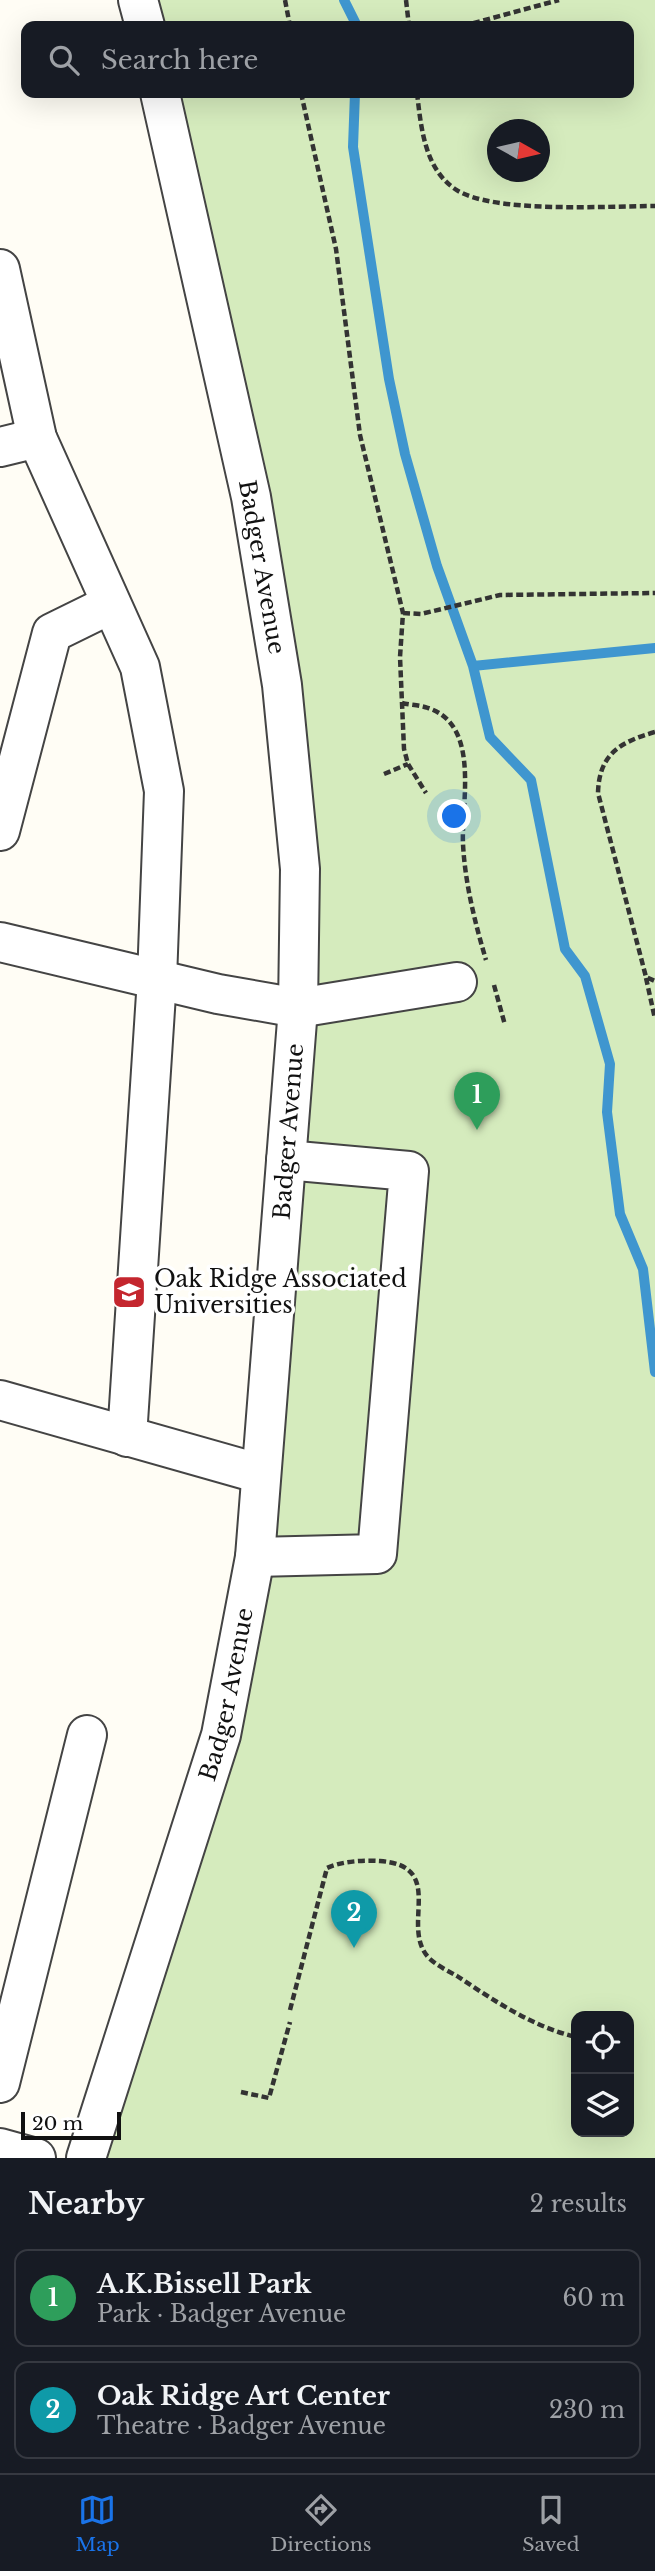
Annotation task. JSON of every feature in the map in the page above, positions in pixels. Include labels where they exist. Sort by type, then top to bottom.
[{"type":"street","points":[[138,0],[144,21]]},
{"type":"street","name":"Badger Avenue","points":[[86,2158],[221,1735],[255,1558],[298,1008],[300,869],[282,685],[251,497],[161,98]]},
{"type":"street","points":[[0,269],[37,438],[140,667],[164,791],[157,979],[127,1437]]},
{"type":"street","points":[[0,447],[37,438]]},
{"type":"street","points":[[0,831],[52,633],[111,604]]},
{"type":"street","points":[[0,942],[218,994],[298,1008],[480,979]]},
{"type":"street","points":[[255,1558],[377,1554],[408,1184],[409,1171],[286,1160]]},
{"type":"street","points":[[0,1400],[261,1474]]},
{"type":"street","points":[[0,2083],[87,1735]]},
{"type":"street","points":[[0,2148],[36,2158]]},
{"type":"path","points":[[285,0],[289,21]]},
{"type":"path","points":[[406,0],[408,21]]},
{"type":"path","points":[[481,21],[559,0]]},
{"type":"path","points":[[302,98],[336,249],[360,435],[403,613],[400,657],[404,748],[408,764],[426,793]]},
{"type":"path","points":[[418,98],[422,139],[437,170],[454,189],[479,200],[517,205],[655,206]]},
{"type":"path","points":[[403,613],[421,614],[500,595],[655,593]]},
{"type":"path","points":[[402,703],[430,709],[442,716],[456,733],[462,748],[466,769],[463,845],[480,979],[505,1025]]},
{"type":"path","points":[[655,732],[630,739],[618,748],[604,762],[598,785],[655,1019]]},
{"type":"path","points":[[384,774],[408,764]]},
{"type":"path","points":[[646,977],[655,981]]},
{"type":"path","points":[[290,2010],[327,1868],[370,1860],[398,1863],[411,1871],[418,1885],[420,1936],[429,1958],[539,2025],[571,2035]]},
{"type":"path","points":[[241,2092],[269,2098],[290,2022]]},
{"type":"green space","points":[[155,0],[655,0],[655,2158],[97,2158],[236,1735],[313,922],[178,98],[634,98],[634,21],[161,21]]},
{"type":"waterway","points":[[344,0],[354,21]]},
{"type":"waterway","points":[[355,98],[353,147],[389,379],[405,454],[437,566],[473,666],[490,737],[531,780],[565,949],[585,976],[610,1064],[607,1112],[620,1214],[643,1269],[655,1372]]},
{"type":"waterway","points":[[473,666],[655,648]]},
{"type":"place","name":"A.K.Bissell Park","points":[[477,1130]]},
{"type":"place","name":"Oak Ridge Associated Universities","points":[[129,1292]]},
{"type":"place","name":"Oak Ridge Art Center","points":[[354,1948]]}]
